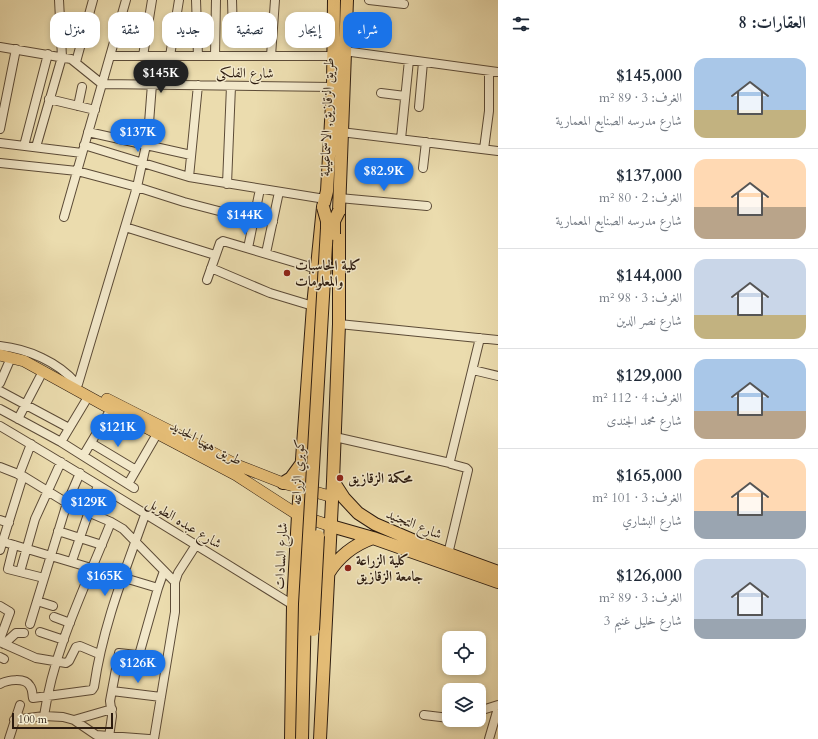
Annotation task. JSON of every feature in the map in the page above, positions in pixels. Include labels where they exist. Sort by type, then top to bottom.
[{"type":"highway","name":"طريق الزقازيق, الاسماعيلية","points":[[334,0],[339,53],[341,132],[339,211]]},
{"type":"highway","name":"طريق الزقازيق, الاسماعيلية","points":[[324,203],[333,87],[347,0]]},
{"type":"highway","name":"شارع السادات","points":[[291,739],[293,605],[298,515],[313,306],[324,203]]},
{"type":"highway","name":"كوبري الزراعه","points":[[302,739],[305,604],[327,228],[324,203]]},
{"type":"highway","name":"كوبري الزراعه","points":[[310,739],[313,613],[334,221],[339,211]]},
{"type":"highway","points":[[320,739],[327,575],[334,481],[339,324],[339,211]]},
{"type":"highway","points":[[283,483],[291,478],[302,462]]},
{"type":"highway","name":"شارع التجنيد","points":[[334,481],[344,498],[366,518],[396,534],[498,572]]},
{"type":"highway","points":[[360,534],[362,522],[366,518]]},
{"type":"highway","name":"شارع التجنيد","points":[[331,526],[373,538],[498,582]]},
{"type":"highway","points":[[327,575],[346,552],[361,542],[373,538]]},
{"type":"main road","points":[[0,349],[26,356],[46,372]]},
{"type":"main road","points":[[0,356],[24,361],[76,385]]},
{"type":"main road","name":"طريق ههيا الجديد","points":[[76,385],[88,397],[236,475],[298,515],[331,526]]},
{"type":"main road","name":"طريق ههيا الجديد","points":[[76,385],[237,465],[283,483],[333,496]]},
{"type":"street","points":[[36,147],[62,57],[58,0]]},
{"type":"street","points":[[76,62],[93,0]]},
{"type":"street","points":[[64,217],[126,0]]},
{"type":"street","points":[[143,56],[152,0]]},
{"type":"street","points":[[170,56],[179,0]]},
{"type":"street","points":[[196,0],[198,56]]},
{"type":"street","points":[[215,56],[216,0]]},
{"type":"street","points":[[232,0],[232,12]]},
{"type":"street","points":[[274,12],[275,0]]},
{"type":"street","points":[[369,0],[404,4]]},
{"type":"street","points":[[0,47],[48,54],[76,62],[102,84]]},
{"type":"street","points":[[271,48],[271,56]]},
{"type":"street","points":[[0,130],[16,49]]},
{"type":"street","points":[[110,56],[271,56],[339,53],[409,60],[494,72],[484,149]]},
{"type":"street","points":[[24,146],[48,54]]},
{"type":"street","points":[[401,139],[409,60]]},
{"type":"street","points":[[419,107],[423,62]]},
{"type":"street","name":"شارع الفلكى","points":[[102,84],[333,87]]},
{"type":"street","points":[[76,385],[137,187],[146,145],[152,84]]},
{"type":"street","points":[[189,177],[198,85]]},
{"type":"street","points":[[227,184],[231,86]]},
{"type":"street","points":[[78,106],[82,87]]},
{"type":"street","points":[[381,93],[405,96]]},
{"type":"street","points":[[49,99],[94,110]]},
{"type":"street","points":[[88,132],[191,155]]},
{"type":"street","points":[[341,132],[498,151]]},
{"type":"street","points":[[422,168],[426,142]]},
{"type":"street","points":[[0,143],[36,147],[83,149],[189,177],[279,192],[324,203]]},
{"type":"street","points":[[0,163],[77,171],[137,187],[184,202],[254,219],[273,222]]},
{"type":"street","points":[[248,248],[260,189]]},
{"type":"street","points":[[266,253],[279,192]]},
{"type":"street","points":[[339,198],[427,206]]},
{"type":"street","points":[[125,227],[215,255]]},
{"type":"street","points":[[208,280],[215,255],[220,243],[223,241],[317,268]]},
{"type":"street","points":[[211,268],[270,293],[313,306]]},
{"type":"street","points":[[339,324],[498,340]]},
{"type":"street","points":[[450,463],[480,338]]},
{"type":"street","name":"طريق ههيا الجديد","points":[[0,346],[25,351],[45,360],[61,369],[76,385]]},
{"type":"street","points":[[0,356],[46,372],[18,419]]},
{"type":"street","points":[[0,383],[10,360]]},
{"type":"street","points":[[473,370],[498,376]]},
{"type":"street","points":[[0,391],[69,428]]},
{"type":"street","points":[[61,442],[88,397]]},
{"type":"street","points":[[0,409],[61,442],[131,486],[136,470],[157,434]]},
{"type":"street","points":[[83,456],[110,409]]},
{"type":"street","name":"شارع عبده الطويل","points":[[0,426],[80,473],[145,516],[196,545],[293,605]]},
{"type":"street","points":[[335,437],[450,463],[468,470],[448,554]]},
{"type":"street","points":[[90,443],[136,470]]},
{"type":"street","points":[[0,550],[4,542],[31,444]]},
{"type":"street","points":[[20,572],[26,548],[46,491],[61,462]]},
{"type":"street","points":[[0,467],[21,476],[67,503],[111,522],[136,540],[175,582]]},
{"type":"street","points":[[30,624],[67,503],[80,473]]},
{"type":"street","points":[[72,561],[98,485]]},
{"type":"street","points":[[0,684],[6,681],[25,682],[31,686],[33,698],[92,690],[94,687],[105,628],[145,516]]},
{"type":"street","points":[[0,520],[9,523]]},
{"type":"street","points":[[44,716],[47,697],[64,640],[111,522]]},
{"type":"street","points":[[58,531],[102,545]]},
{"type":"street","points":[[4,542],[93,567],[158,588]]},
{"type":"street","points":[[14,544],[8,569],[44,578]]},
{"type":"street","points":[[154,739],[175,612],[175,582],[178,573],[196,545]]},
{"type":"street","points":[[109,737],[112,716],[110,701],[119,653],[142,655],[158,588],[164,571]]},
{"type":"street","points":[[37,600],[53,606]]},
{"type":"street","points":[[0,606],[10,611],[1,638]]},
{"type":"street","points":[[54,616],[70,624]]},
{"type":"street","points":[[40,632],[64,640]]},
{"type":"street","points":[[1,638],[16,633],[24,633]]},
{"type":"street","points":[[1,638],[29,656],[57,661],[68,662],[74,649],[80,646],[99,654]]},
{"type":"street","points":[[112,691],[161,697]]},
{"type":"street","points":[[9,739],[20,705]]},
{"type":"street","points":[[486,709],[498,705]]},
{"type":"street","points":[[489,739],[498,708]]},
{"type":"street","points":[[74,720],[112,709]]},
{"type":"street","points":[[424,714],[442,717]]},
{"type":"street","points":[[14,720],[44,716],[63,717],[74,720],[93,734],[109,737],[148,739]]},
{"type":"place","name":"كلية الحاسبات والمعلومات","points":[[287,273]]},
{"type":"place","name":"محكمة الزقازيق","points":[[340,478]]},
{"type":"place","name":"كلية الزراعة جامعة الزقازيق","points":[[348,568]]}]
